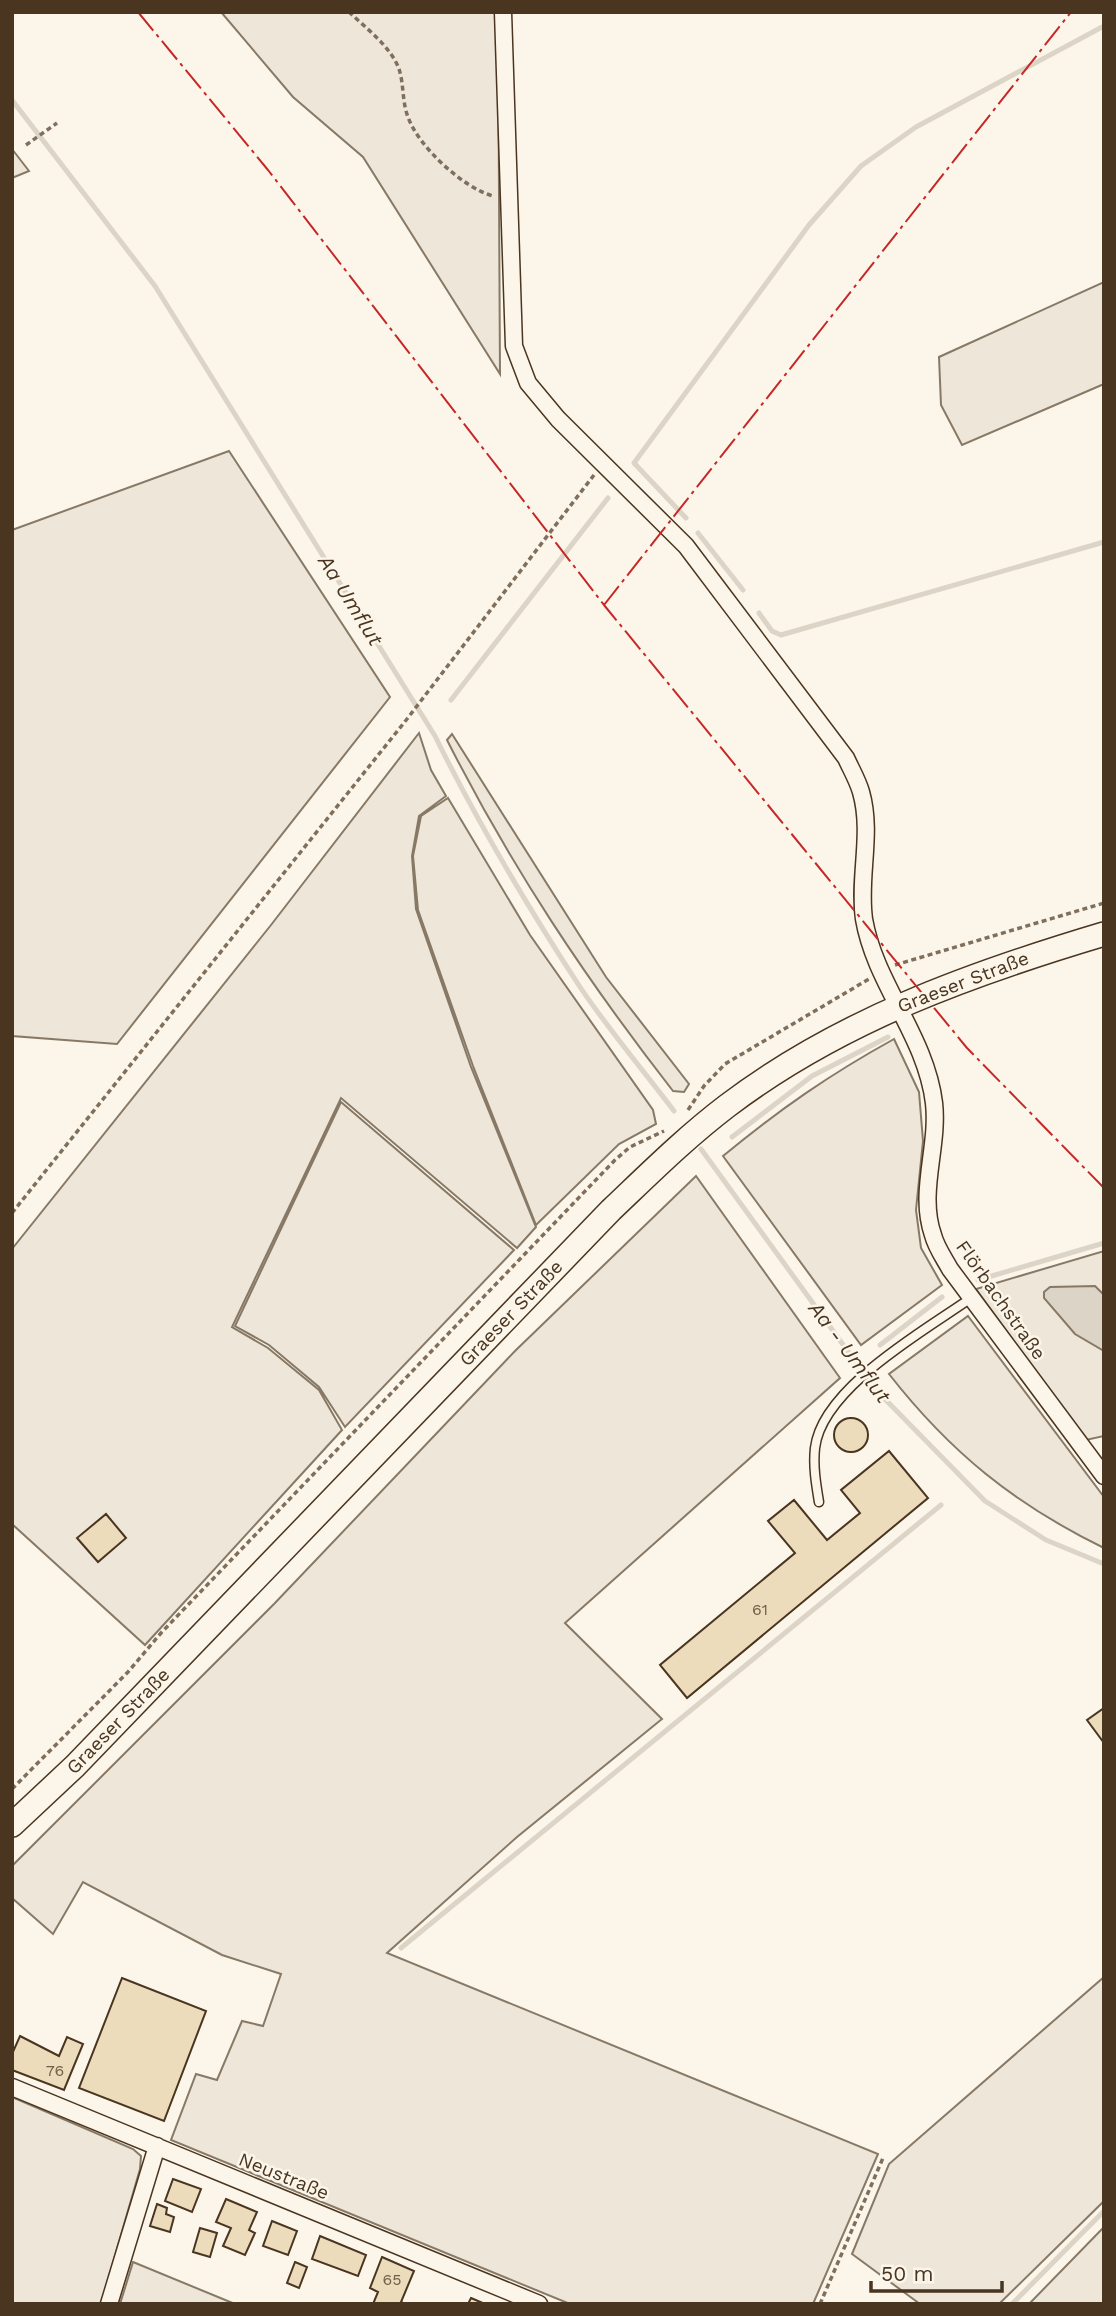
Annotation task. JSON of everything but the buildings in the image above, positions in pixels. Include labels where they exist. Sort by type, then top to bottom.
[{"type":"main road","name":"Graeser Straße","points":[[12,1825],[75,1766],[550,1272],[675,1149],[727,1106],[789,1063],[900,1005],[1017,960],[1104,934]]},
{"type":"street","name":"Flörbachstraße","points":[[503,12],[514,346],[528,383],[686,546],[846,758],[861,791],[866,825],[862,893],[871,947],[900,1005],[925,1068],[934,1103],[935,1134],[928,1198],[933,1237],[950,1269],[1104,1476]]},
{"type":"street","name":"Neustraße","points":[[12,2087],[539,2304]]},
{"type":"street","points":[[109,2304],[157,2146]]},
{"type":"lane","points":[[818,1502],[815,1447],[823,1421],[837,1399],[876,1366],[971,1297]]},
{"type":"path","points":[[349,12],[374,35],[399,67],[408,118],[428,149],[475,191],[508,200]]},
{"type":"path","points":[[26,145],[57,123]]},
{"type":"path","points":[[12,1213],[407,719],[603,463]]},
{"type":"path","points":[[820,2304],[883,2158]]},
{"type":"shaded area","points":[[221,12],[498,12],[500,374],[363,157],[293,97]]},
{"type":"shaded area","points":[[12,149],[29,171],[12,178]]},
{"type":"shaded area","points":[[1104,282],[1104,384],[962,445],[941,405],[939,357]]},
{"type":"shaded area","points":[[229,451],[390,697],[117,1044],[12,1036],[12,530]]},
{"type":"shaded area","points":[[419,733],[431,770],[446,796],[419,816],[412,856],[416,909],[471,1067],[536,1227],[517,1248],[341,1098],[232,1327],[268,1348],[319,1390],[342,1430],[145,1645],[12,1524],[12,1249],[271,925]]},
{"type":"shaded area","points":[[452,734],[606,977],[689,1084],[684,1092],[673,1091],[551,921],[497,833],[447,740]]},
{"type":"shaded area","points":[[448,798],[530,935],[653,1110],[656,1124],[619,1144],[536,1225],[473,1066],[418,910],[413,856],[421,816]]},
{"type":"shaded area","points":[[894,1039],[919,1092],[923,1141],[916,1210],[921,1248],[942,1285],[861,1345],[723,1156],[806,1093]]},
{"type":"shaded area","points":[[341,1102],[514,1250],[345,1427],[319,1387],[269,1345],[235,1326]]},
{"type":"shaded area","points":[[696,1176],[840,1378],[565,1623],[662,1719],[517,1837],[387,1953],[878,2154],[813,2304],[570,2304],[171,2140],[196,2074],[217,2080],[242,2021],[263,2026],[281,1974],[222,1955],[83,1882],[53,1934],[12,1898],[12,1866],[274,1604],[515,1351]]},
{"type":"shaded area","points":[[1104,1251],[1104,1436],[1086,1440],[976,1289]]},
{"type":"shaded area","points":[[1095,1286],[1104,1295],[1104,1351],[1075,1334],[1044,1298],[1044,1292],[1050,1287]]},
{"type":"shaded area","points":[[968,1316],[1104,1497],[1104,1548],[1041,1513],[986,1474],[936,1428],[889,1374]]},
{"type":"shaded area","points":[[1104,1977],[1104,2201],[999,2304],[920,2304],[852,2254],[889,2164]]},
{"type":"shaded area","points":[[12,2097],[133,2149],[141,2156],[140,2169],[101,2304],[12,2304]]},
{"type":"shaded area","points":[[1104,2227],[1104,2304],[1029,2304]]},
{"type":"shaded area","points":[[133,2262],[235,2304],[120,2304]]},
{"type":"waterway","points":[[686,518],[634,463],[809,225],[861,166],[916,127],[1104,26]]},
{"type":"waterway","name":"Aa Umflut","points":[[12,100],[155,286],[435,736],[486,832],[560,957],[603,1019],[674,1111]]},
{"type":"waterway","points":[[451,700],[608,498]]},
{"type":"waterway","points":[[698,533],[743,590]]},
{"type":"waterway","points":[[759,613],[772,631],[781,635],[1104,542]]},
{"type":"waterway","points":[[732,1137],[812,1076],[888,1037]]},
{"type":"waterway","name":"Aa - Umflut","points":[[701,1149],[876,1390],[985,1501],[1046,1540],[1104,1564]]},
{"type":"waterway","points":[[978,1280],[1104,1243]]},
{"type":"waterway","points":[[880,1345],[942,1297]]},
{"type":"waterway","points":[[401,1948],[941,1505]]},
{"type":"waterway","points":[[1012,2304],[1104,2211]]},
{"type":"power","points":[[138,12],[268,170],[604,605],[967,1048],[1104,1188]]},
{"type":"power","points":[[604,605],[1071,12]]}]
